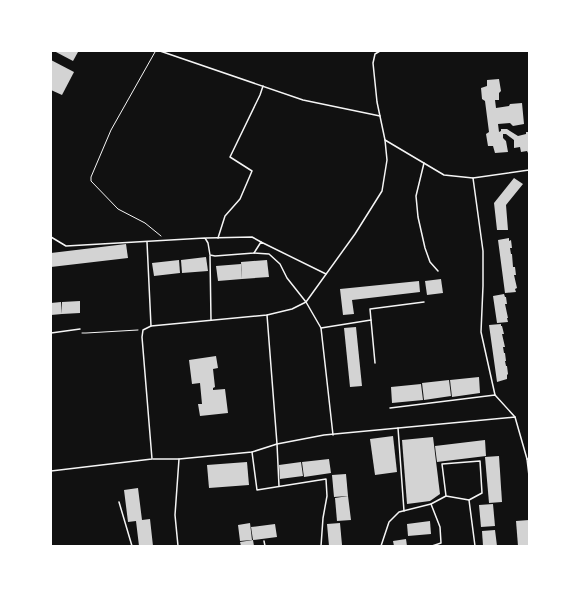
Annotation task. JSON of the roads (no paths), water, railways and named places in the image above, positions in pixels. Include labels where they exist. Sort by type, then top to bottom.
[{"type":"lane","points":[[160,51],[304,100],[380,116]]},
{"type":"lane","points":[[152,458],[142,337],[143,330],[151,326],[267,314],[292,309],[306,302],[355,234],[382,191],[387,160],[385,140],[377,102],[373,63],[375,54],[380,51]]},
{"type":"lane","points":[[218,238],[225,216],[240,199],[252,171],[230,157],[263,86]]},
{"type":"lane","points":[[385,140],[444,175],[473,178],[529,170]]},
{"type":"lane","points":[[424,163],[416,196],[418,217],[425,248],[430,262],[438,271]]},
{"type":"lane","points":[[473,178],[483,251],[481,332],[495,395],[515,417],[528,459],[529,476]]},
{"type":"lane","points":[[51,237],[66,246],[252,236],[261,242],[326,274]]},
{"type":"lane","points":[[206,238],[210,255],[211,320]]},
{"type":"lane","points":[[147,242],[151,326]]},
{"type":"lane","points":[[254,253],[261,242]]},
{"type":"lane","points":[[210,255],[215,256],[254,253],[269,254],[280,264],[287,278],[306,302],[321,328],[333,435]]},
{"type":"lane","points":[[375,363],[370,309],[424,302]]},
{"type":"lane","points":[[267,314],[279,487]]},
{"type":"lane","points":[[321,328],[371,320]]},
{"type":"lane","points":[[51,333],[80,329]]},
{"type":"lane","points":[[390,408],[495,395]]},
{"type":"lane","points":[[51,471],[152,458],[179,459],[252,452],[277,444],[324,435],[515,417]]},
{"type":"lane","points":[[398,428],[404,511]]},
{"type":"lane","points":[[252,452],[257,490],[326,479],[327,496],[323,518],[321,546]]},
{"type":"lane","points":[[178,546],[175,515],[179,459]]},
{"type":"lane","points":[[381,546],[389,522],[399,512],[431,504],[446,496],[469,500],[482,493],[480,461],[442,464],[446,496]]},
{"type":"lane","points":[[469,500],[475,546]]},
{"type":"lane","points":[[119,502],[132,541],[132,546]]},
{"type":"lane","points":[[431,504],[440,527],[441,543],[432,546]]},
{"type":"lane","points":[[264,541],[265,546]]}]
